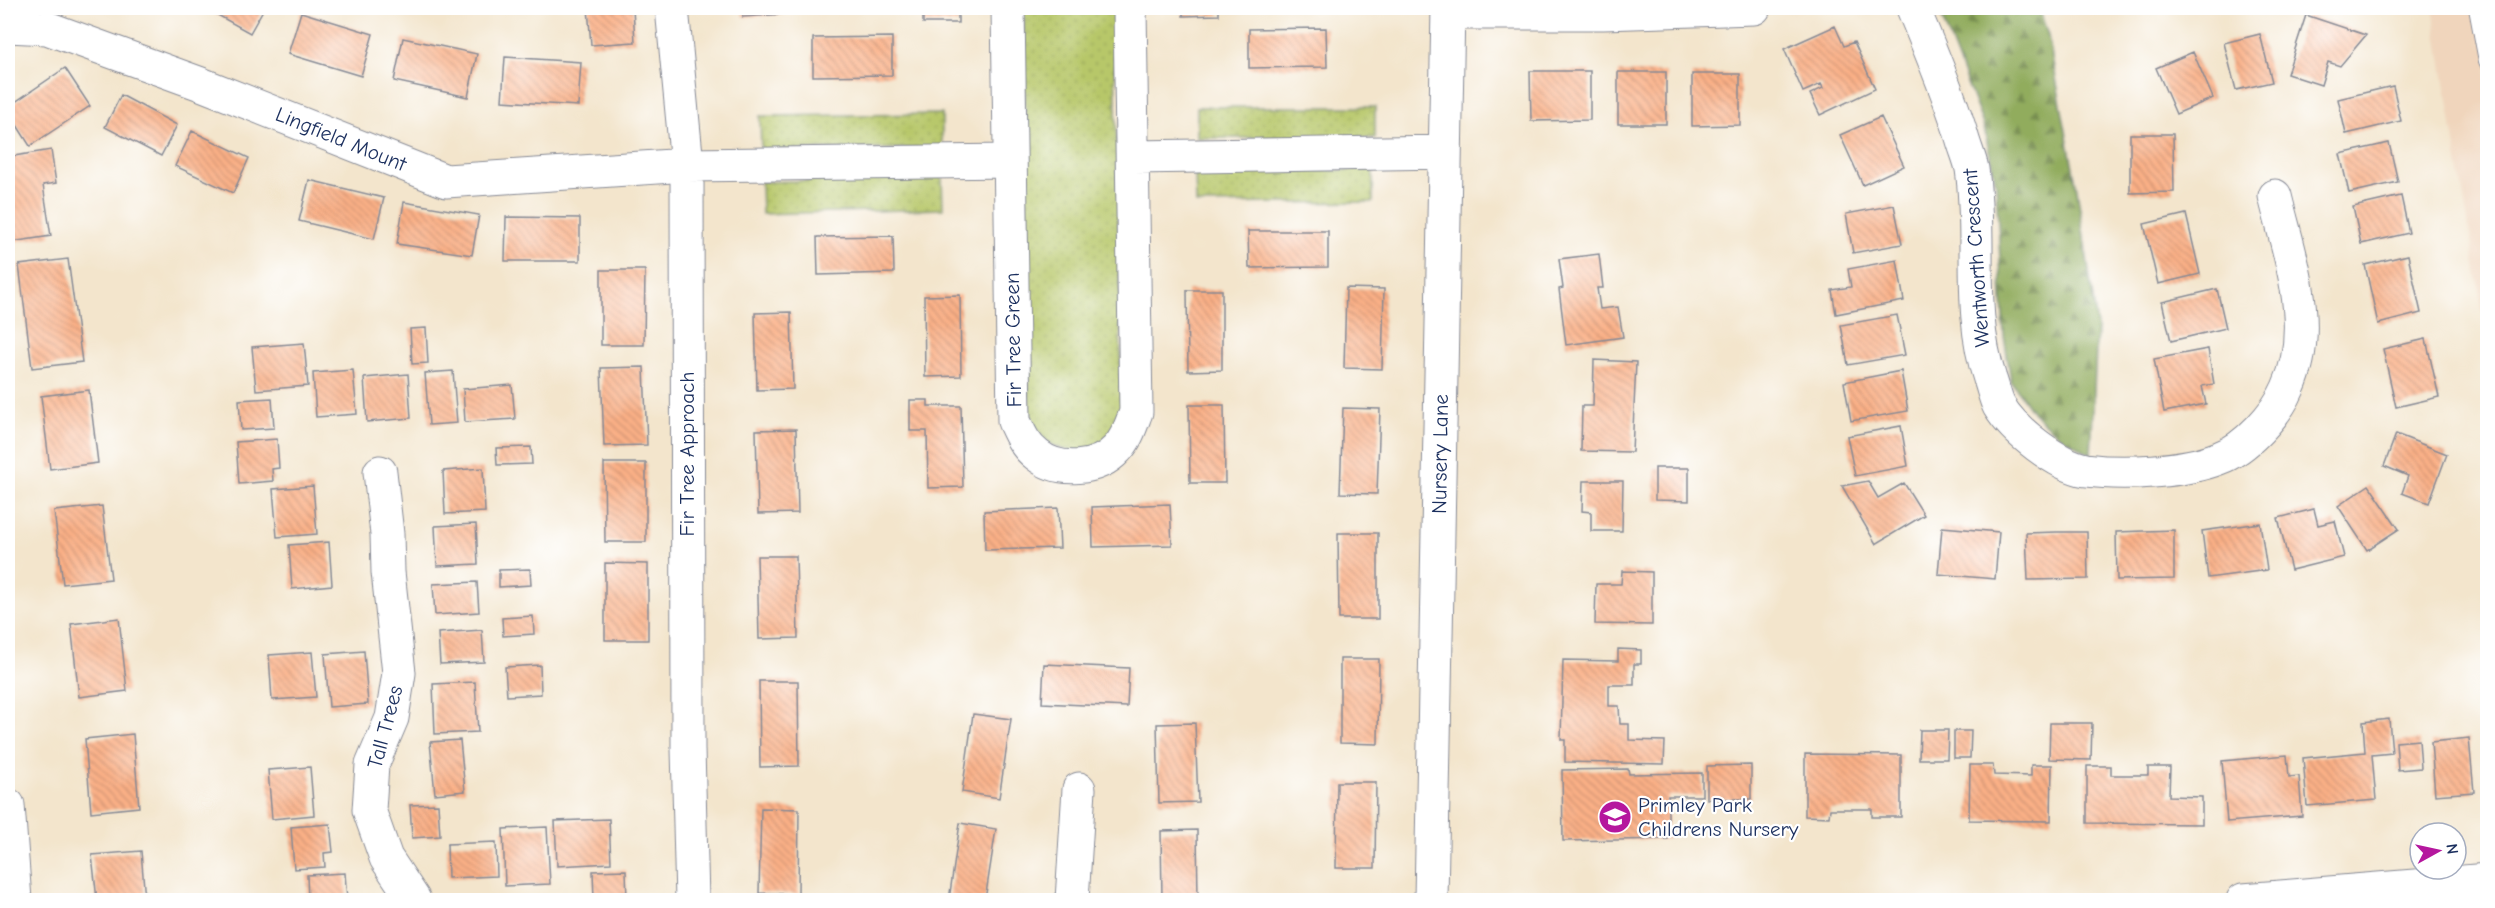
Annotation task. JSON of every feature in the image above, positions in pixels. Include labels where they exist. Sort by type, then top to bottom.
[{"type":"street","name":"Fir Tree Approach","points":[[672,8],[687,165],[688,749],[692,900]]},
{"type":"street","name":"Fir Tree Green","points":[[1008,8],[1014,421],[1023,441],[1038,456],[1057,465],[1079,467],[1099,462],[1117,450],[1129,432],[1136,412],[1130,8]]},
{"type":"street","points":[[1448,10],[1603,13],[1754,8]]},
{"type":"street","name":"Wentworth Crescent","points":[[1913,8],[1956,115],[1971,167],[1976,220],[1977,313],[1984,362],[1999,405],[2020,433],[2049,454],[2084,470],[2181,469],[2221,458],[2262,429],[2288,388],[2301,339],[2297,288],[2275,196]]},
{"type":"street","name":"Nursery Lane","points":[[1431,900],[1448,10]]},
{"type":"street","name":"Lingfield Mount","points":[[8,26],[47,28],[201,84],[446,181],[687,165],[1010,161]]},
{"type":"street","points":[[1134,157],[1446,152]]},
{"type":"street","name":"Tall Trees","points":[[380,472],[399,673],[392,718],[372,765],[369,810],[386,858],[414,900]]},
{"type":"street","points":[[1072,900],[1079,789]]},
{"type":"street","points":[[8,805],[15,900]]},
{"type":"street","points":[[2244,900],[2395,894],[2487,880]]},
{"type":"lane","points":[[2478,8],[2487,61]]},
{"type":"shaded area","points":[[2433,8],[2487,8],[2487,339]]},
{"type":"green space","points":[[1024,8],[1114,8],[1122,408],[1112,431],[1103,442],[1085,450],[1065,450],[1047,441],[1036,428],[1029,408]]},
{"type":"green space","points":[[1938,8],[2039,8],[2048,36],[2077,189],[2097,327],[2091,454],[2058,435],[2033,413],[2011,381],[2004,336],[1996,184],[1984,127]]},
{"type":"green space","points":[[1197,107],[1375,107],[1375,138],[1197,138]]},
{"type":"green space","points":[[942,114],[942,148],[761,150],[760,116]]},
{"type":"green space","points":[[1373,170],[1373,202],[1196,204],[1195,172]]},
{"type":"green space","points":[[942,177],[943,209],[762,214],[761,182]]},
{"type":"building","points":[[205,8],[264,8],[250,33]]},
{"type":"building","points":[[588,8],[633,8],[635,42],[591,45]]},
{"type":"building","points":[[742,8],[783,8],[784,14],[743,17]]},
{"type":"building","points":[[923,8],[958,8],[958,23],[923,23]]},
{"type":"building","points":[[1183,8],[1219,8],[1219,15],[1183,16]]},
{"type":"building","points":[[301,12],[373,34],[361,76],[288,54]]},
{"type":"building","points":[[2306,15],[2366,35],[2340,66],[2328,62],[2321,85],[2287,74]]},
{"type":"building","points":[[1835,26],[1844,46],[1854,42],[1875,89],[1820,115],[1810,94],[1823,88],[1821,84],[1803,92],[1784,49]]},
{"type":"building","points":[[1326,28],[1327,67],[1249,68],[1249,29]]},
{"type":"building","points":[[2260,34],[2272,82],[2236,90],[2224,43]]},
{"type":"building","points":[[892,37],[892,75],[813,76],[813,38]]},
{"type":"building","points":[[403,38],[477,54],[468,97],[394,81]]},
{"type":"building","points":[[2193,52],[2213,98],[2176,114],[2156,68]]},
{"type":"building","points":[[505,57],[581,62],[578,106],[502,101]]},
{"type":"building","points":[[65,68],[90,106],[30,146],[8,111],[8,107]]},
{"type":"building","points":[[1530,71],[1590,71],[1590,120],[1531,121]]},
{"type":"building","points":[[1618,72],[1666,72],[1666,124],[1618,124]]},
{"type":"building","points":[[1692,74],[1740,74],[1740,125],[1692,126]]},
{"type":"building","points":[[2393,86],[2401,121],[2346,134],[2338,99]]},
{"type":"building","points":[[121,95],[177,125],[161,156],[105,127]]},
{"type":"building","points":[[1881,117],[1904,166],[1863,185],[1840,135]]},
{"type":"building","points":[[192,131],[249,158],[233,193],[175,166]]},
{"type":"building","points":[[2130,134],[2173,134],[2174,192],[2130,193]]},
{"type":"building","points":[[2389,143],[2398,182],[2349,193],[2340,154]]},
{"type":"building","points":[[51,150],[56,183],[43,185],[51,236],[11,242],[8,223],[8,157]]},
{"type":"building","points":[[309,180],[384,198],[374,239],[299,221]]},
{"type":"building","points":[[2401,196],[2409,233],[2361,244],[2353,207]]},
{"type":"building","points":[[404,202],[479,215],[472,255],[397,244]]},
{"type":"building","points":[[1894,205],[1902,244],[1853,253],[1846,214]]},
{"type":"building","points":[[2186,214],[2200,274],[2158,284],[2144,224]]},
{"type":"building","points":[[506,217],[580,218],[580,261],[505,261]]},
{"type":"building","points":[[1248,231],[1328,231],[1328,267],[1249,268]]},
{"type":"building","points":[[893,236],[894,273],[818,275],[817,237]]},
{"type":"building","points":[[1599,254],[1603,288],[1597,288],[1600,309],[1618,307],[1623,337],[1566,345],[1559,289],[1563,288],[1559,259]]},
{"type":"building","points":[[2408,255],[2421,313],[2378,324],[2365,265]]},
{"type":"building","points":[[68,259],[82,362],[32,368],[19,265]]},
{"type":"building","points":[[1897,260],[1904,301],[1836,314],[1832,290],[1851,287],[1848,269]]},
{"type":"building","points":[[601,270],[645,270],[644,345],[601,345]]},
{"type":"building","points":[[1346,288],[1384,289],[1382,369],[1344,368]]},
{"type":"building","points":[[2217,289],[2226,328],[2171,341],[2162,302]]},
{"type":"building","points":[[1187,290],[1222,290],[1222,370],[1188,371]]},
{"type":"building","points":[[960,295],[961,376],[925,377],[924,296]]},
{"type":"building","points":[[791,312],[793,389],[757,390],[755,313]]},
{"type":"building","points":[[1897,315],[1905,355],[1848,365],[1841,325]]},
{"type":"building","points":[[426,328],[428,363],[412,364],[410,329]]},
{"type":"building","points":[[2426,339],[2439,397],[2396,407],[2383,349]]},
{"type":"building","points":[[304,343],[308,386],[256,390],[252,347]]},
{"type":"building","points":[[2208,349],[2214,384],[2202,386],[2206,404],[2164,412],[2154,359]]},
{"type":"building","points":[[1594,360],[1636,362],[1632,452],[1581,451],[1582,406],[1593,406]]},
{"type":"building","points":[[644,367],[647,445],[604,446],[601,368]]},
{"type":"building","points":[[353,370],[357,414],[316,417],[313,373]]},
{"type":"building","points":[[453,371],[457,423],[429,425],[425,373]]},
{"type":"building","points":[[1901,371],[1908,411],[1851,421],[1844,382]]},
{"type":"building","points":[[408,374],[411,418],[367,422],[364,378]]},
{"type":"building","points":[[512,385],[515,419],[465,422],[463,389]]},
{"type":"building","points":[[89,390],[98,463],[50,469],[41,396]]},
{"type":"building","points":[[272,398],[274,428],[241,430],[239,400]]},
{"type":"building","points":[[910,400],[928,400],[928,406],[961,406],[963,487],[928,488],[927,431],[910,431]]},
{"type":"building","points":[[1189,405],[1224,405],[1225,483],[1190,483]]},
{"type":"building","points":[[1343,408],[1380,409],[1377,494],[1340,493]]},
{"type":"building","points":[[1901,426],[1908,466],[1855,476],[1847,436]]},
{"type":"building","points":[[796,429],[798,513],[758,514],[756,430]]},
{"type":"building","points":[[2396,434],[2447,454],[2429,503],[2402,493],[2408,476],[2384,466]]},
{"type":"building","points":[[277,439],[279,468],[272,469],[273,481],[239,484],[236,442]]},
{"type":"building","points":[[531,447],[532,464],[497,465],[496,448]]},
{"type":"building","points":[[604,463],[646,463],[646,542],[605,542]]},
{"type":"building","points":[[483,468],[485,512],[445,514],[443,471]]},
{"type":"building","points":[[1655,468],[1689,468],[1689,501],[1655,500]]},
{"type":"building","points":[[1583,481],[1623,481],[1622,531],[1591,531],[1591,512],[1582,511]]},
{"type":"building","points":[[1868,481],[1878,498],[1904,483],[1924,515],[1876,544],[1842,486]]},
{"type":"building","points":[[2369,485],[2399,529],[2367,550],[2338,506]]},
{"type":"building","points":[[313,486],[317,534],[277,537],[273,489]]},
{"type":"building","points":[[1170,504],[1172,545],[1093,547],[1092,507]]},
{"type":"building","points":[[102,506],[111,579],[63,584],[54,511]]},
{"type":"building","points":[[1058,508],[1060,548],[985,550],[984,511]]},
{"type":"building","points":[[2314,509],[2318,525],[2335,521],[2344,557],[2291,570],[2278,518]]},
{"type":"building","points":[[2260,523],[2267,570],[2208,578],[2202,531]]},
{"type":"building","points":[[476,524],[478,564],[437,566],[435,526]]},
{"type":"building","points":[[1942,527],[1999,532],[1995,579],[1938,574]]},
{"type":"building","points":[[2174,530],[2174,579],[2117,580],[2116,532]]},
{"type":"building","points":[[2087,532],[2088,579],[2028,580],[2026,533]]},
{"type":"building","points":[[1338,533],[1378,533],[1378,619],[1339,619]]},
{"type":"building","points":[[329,542],[332,585],[292,589],[289,545]]},
{"type":"building","points":[[757,556],[796,556],[798,638],[759,639]]},
{"type":"building","points":[[605,563],[648,564],[648,640],[605,640]]},
{"type":"building","points":[[530,569],[531,585],[499,587],[499,570]]},
{"type":"building","points":[[1622,571],[1652,572],[1652,625],[1595,624],[1596,584],[1621,584]]},
{"type":"building","points":[[477,582],[479,612],[435,615],[433,584]]},
{"type":"building","points":[[533,616],[534,634],[503,636],[502,618]]},
{"type":"building","points":[[119,618],[127,691],[79,697],[71,624]]},
{"type":"building","points":[[482,630],[484,662],[440,664],[438,633]]},
{"type":"building","points":[[1618,649],[1641,650],[1641,664],[1634,664],[1634,685],[1609,685],[1609,706],[1619,706],[1620,724],[1629,724],[1629,740],[1665,741],[1664,764],[1565,762],[1565,740],[1561,740],[1563,660],[1618,661]]},
{"type":"building","points":[[364,651],[368,704],[329,707],[325,654]]},
{"type":"building","points":[[312,652],[316,697],[272,700],[269,655]]},
{"type":"building","points":[[1340,659],[1379,659],[1378,744],[1340,743]]},
{"type":"building","points":[[1044,664],[1129,668],[1127,707],[1042,703]]},
{"type":"building","points":[[540,665],[541,694],[507,696],[505,667]]},
{"type":"building","points":[[759,681],[798,681],[799,766],[760,767]]},
{"type":"building","points":[[475,682],[478,732],[435,734],[433,684]]},
{"type":"building","points":[[973,714],[1011,719],[999,798],[962,792]]},
{"type":"building","points":[[2389,719],[2392,753],[2372,755],[2376,800],[2307,806],[2303,758],[2365,752],[2363,722]]},
{"type":"building","points":[[1195,723],[1198,802],[1159,803],[1157,724]]},
{"type":"building","points":[[2050,723],[2092,723],[2091,760],[2049,759]]},
{"type":"building","points":[[1920,730],[1948,730],[1947,759],[1919,759]]},
{"type":"building","points":[[1954,731],[1971,731],[1970,758],[1954,758]]},
{"type":"building","points":[[133,734],[139,807],[91,812],[85,739]]},
{"type":"building","points":[[2469,738],[2474,792],[2435,795],[2431,742]]},
{"type":"building","points":[[460,740],[465,791],[435,794],[430,742]]},
{"type":"building","points":[[2419,740],[2421,768],[2398,770],[2396,742]]},
{"type":"building","points":[[1805,754],[1901,755],[1901,817],[1872,817],[1872,809],[1830,809],[1829,817],[1805,816]]},
{"type":"building","points":[[2287,755],[2289,777],[2299,776],[2302,816],[2227,822],[2222,761]]},
{"type":"building","points":[[1751,765],[1751,799],[1707,799],[1707,766]]},
{"type":"building","points":[[1970,765],[1993,765],[1994,775],[2031,776],[2031,765],[2052,765],[2051,821],[1969,820]]},
{"type":"building","points":[[2087,766],[2111,766],[2111,775],[2148,775],[2148,767],[2170,767],[2169,796],[2202,797],[2202,824],[2087,823]]},
{"type":"building","points":[[310,767],[314,815],[272,819],[268,770]]},
{"type":"building","name":"Primley Park Childrens Nursery","points":[[1628,769],[1629,774],[1702,773],[1702,796],[1668,796],[1668,839],[1563,841],[1562,770]]},
{"type":"building","points":[[1337,782],[1376,782],[1375,868],[1336,868]]},
{"type":"building","points":[[438,804],[440,836],[412,838],[410,805]]},
{"type":"building","points":[[761,808],[799,809],[798,894],[759,893]]},
{"type":"building","points":[[609,819],[611,863],[557,866],[555,821]]},
{"type":"building","points":[[960,823],[996,829],[985,900],[949,900]]},
{"type":"building","points":[[330,824],[333,852],[324,853],[325,867],[294,869],[291,827]]},
{"type":"building","points":[[547,827],[550,884],[505,886],[503,829]]},
{"type":"building","points":[[1197,830],[1198,900],[1162,900],[1161,831]]},
{"type":"building","points":[[496,842],[497,876],[448,878],[447,844]]},
{"type":"building","points":[[141,851],[145,900],[97,900],[92,855]]},
{"type":"building","points":[[626,870],[627,900],[594,900],[593,871]]},
{"type":"building","points":[[345,873],[347,900],[308,900],[307,875]]},
{"type":"place","name":"Primley Park Childrens Nursery","points":[[1615,817]]}]
